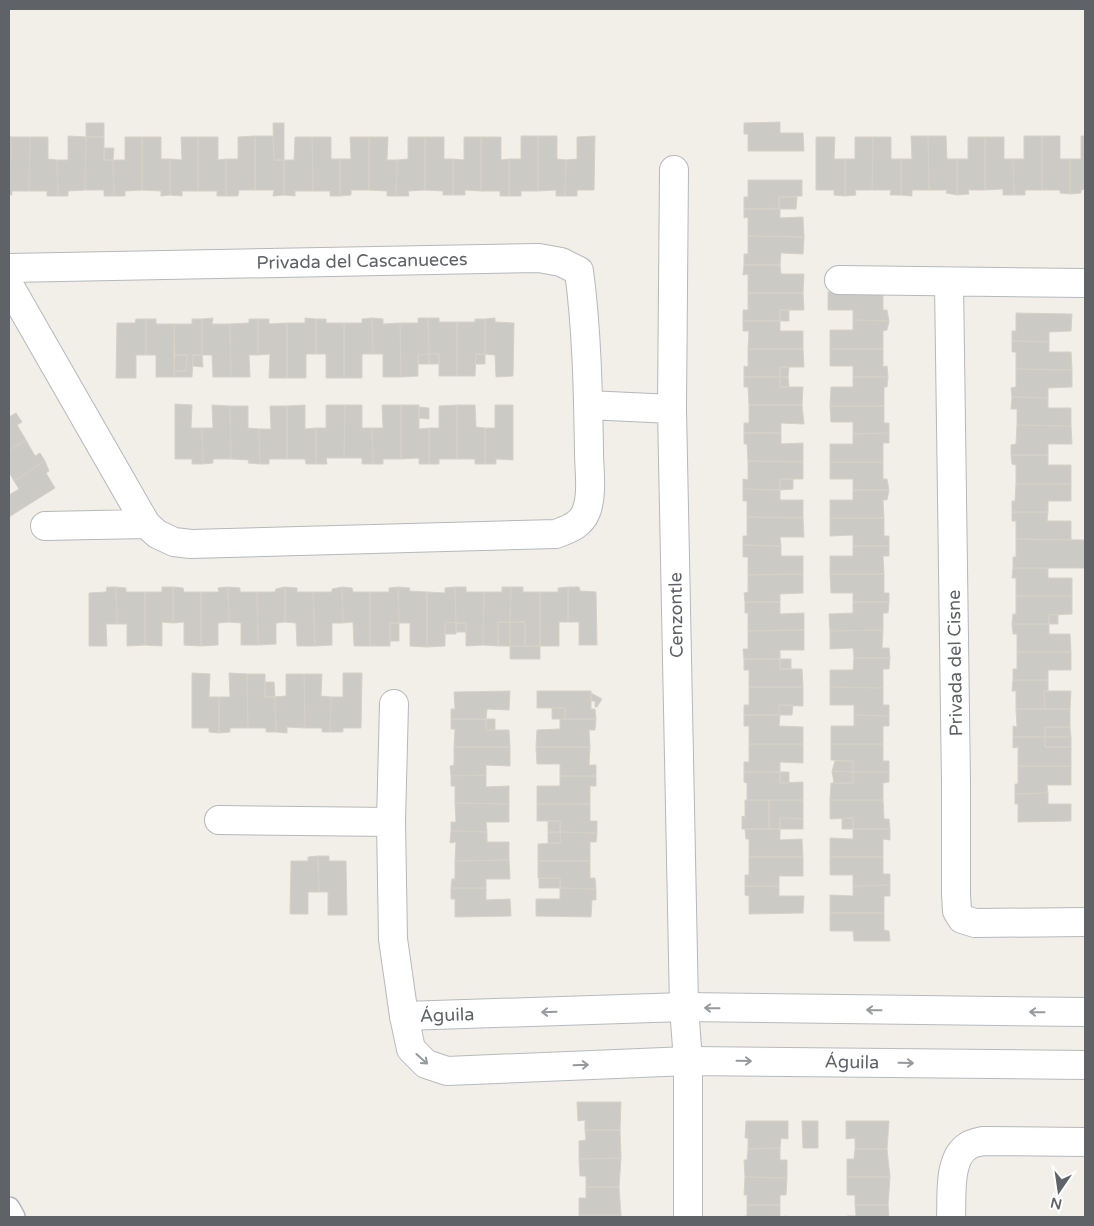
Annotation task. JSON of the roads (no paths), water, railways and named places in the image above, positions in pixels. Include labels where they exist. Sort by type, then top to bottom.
[{"type":"street","name":"Cenzontle","points":[[674,170],[672,409],[684,1007],[688,1061],[688,1217]]},
{"type":"street","name":"Privada del Cascanueces","points":[[9,268],[539,258],[561,262],[579,271],[583,299],[590,496],[586,513],[574,527],[556,534],[191,544],[174,542],[157,534],[146,524],[9,285]]},
{"type":"street","points":[[839,280],[1085,283]]},
{"type":"street","name":"Privada del Cisne","points":[[949,282],[957,911],[962,919],[974,923],[1085,922]]},
{"type":"street","points":[[588,405],[672,409]]},
{"type":"street","points":[[45,526],[146,524]]},
{"type":"street","points":[[394,704],[391,822],[393,939],[404,1016]]},
{"type":"street","points":[[219,820],[391,822]]},
{"type":"street","name":"Águila","points":[[1085,1012],[684,1007],[404,1016],[411,1049],[426,1064],[447,1070],[688,1061],[1085,1065]]},
{"type":"street","points":[[951,1217],[954,1168],[959,1153],[969,1145],[983,1141],[1085,1142]]},
{"type":"lane","points":[[9,1208],[14,1217]]}]
